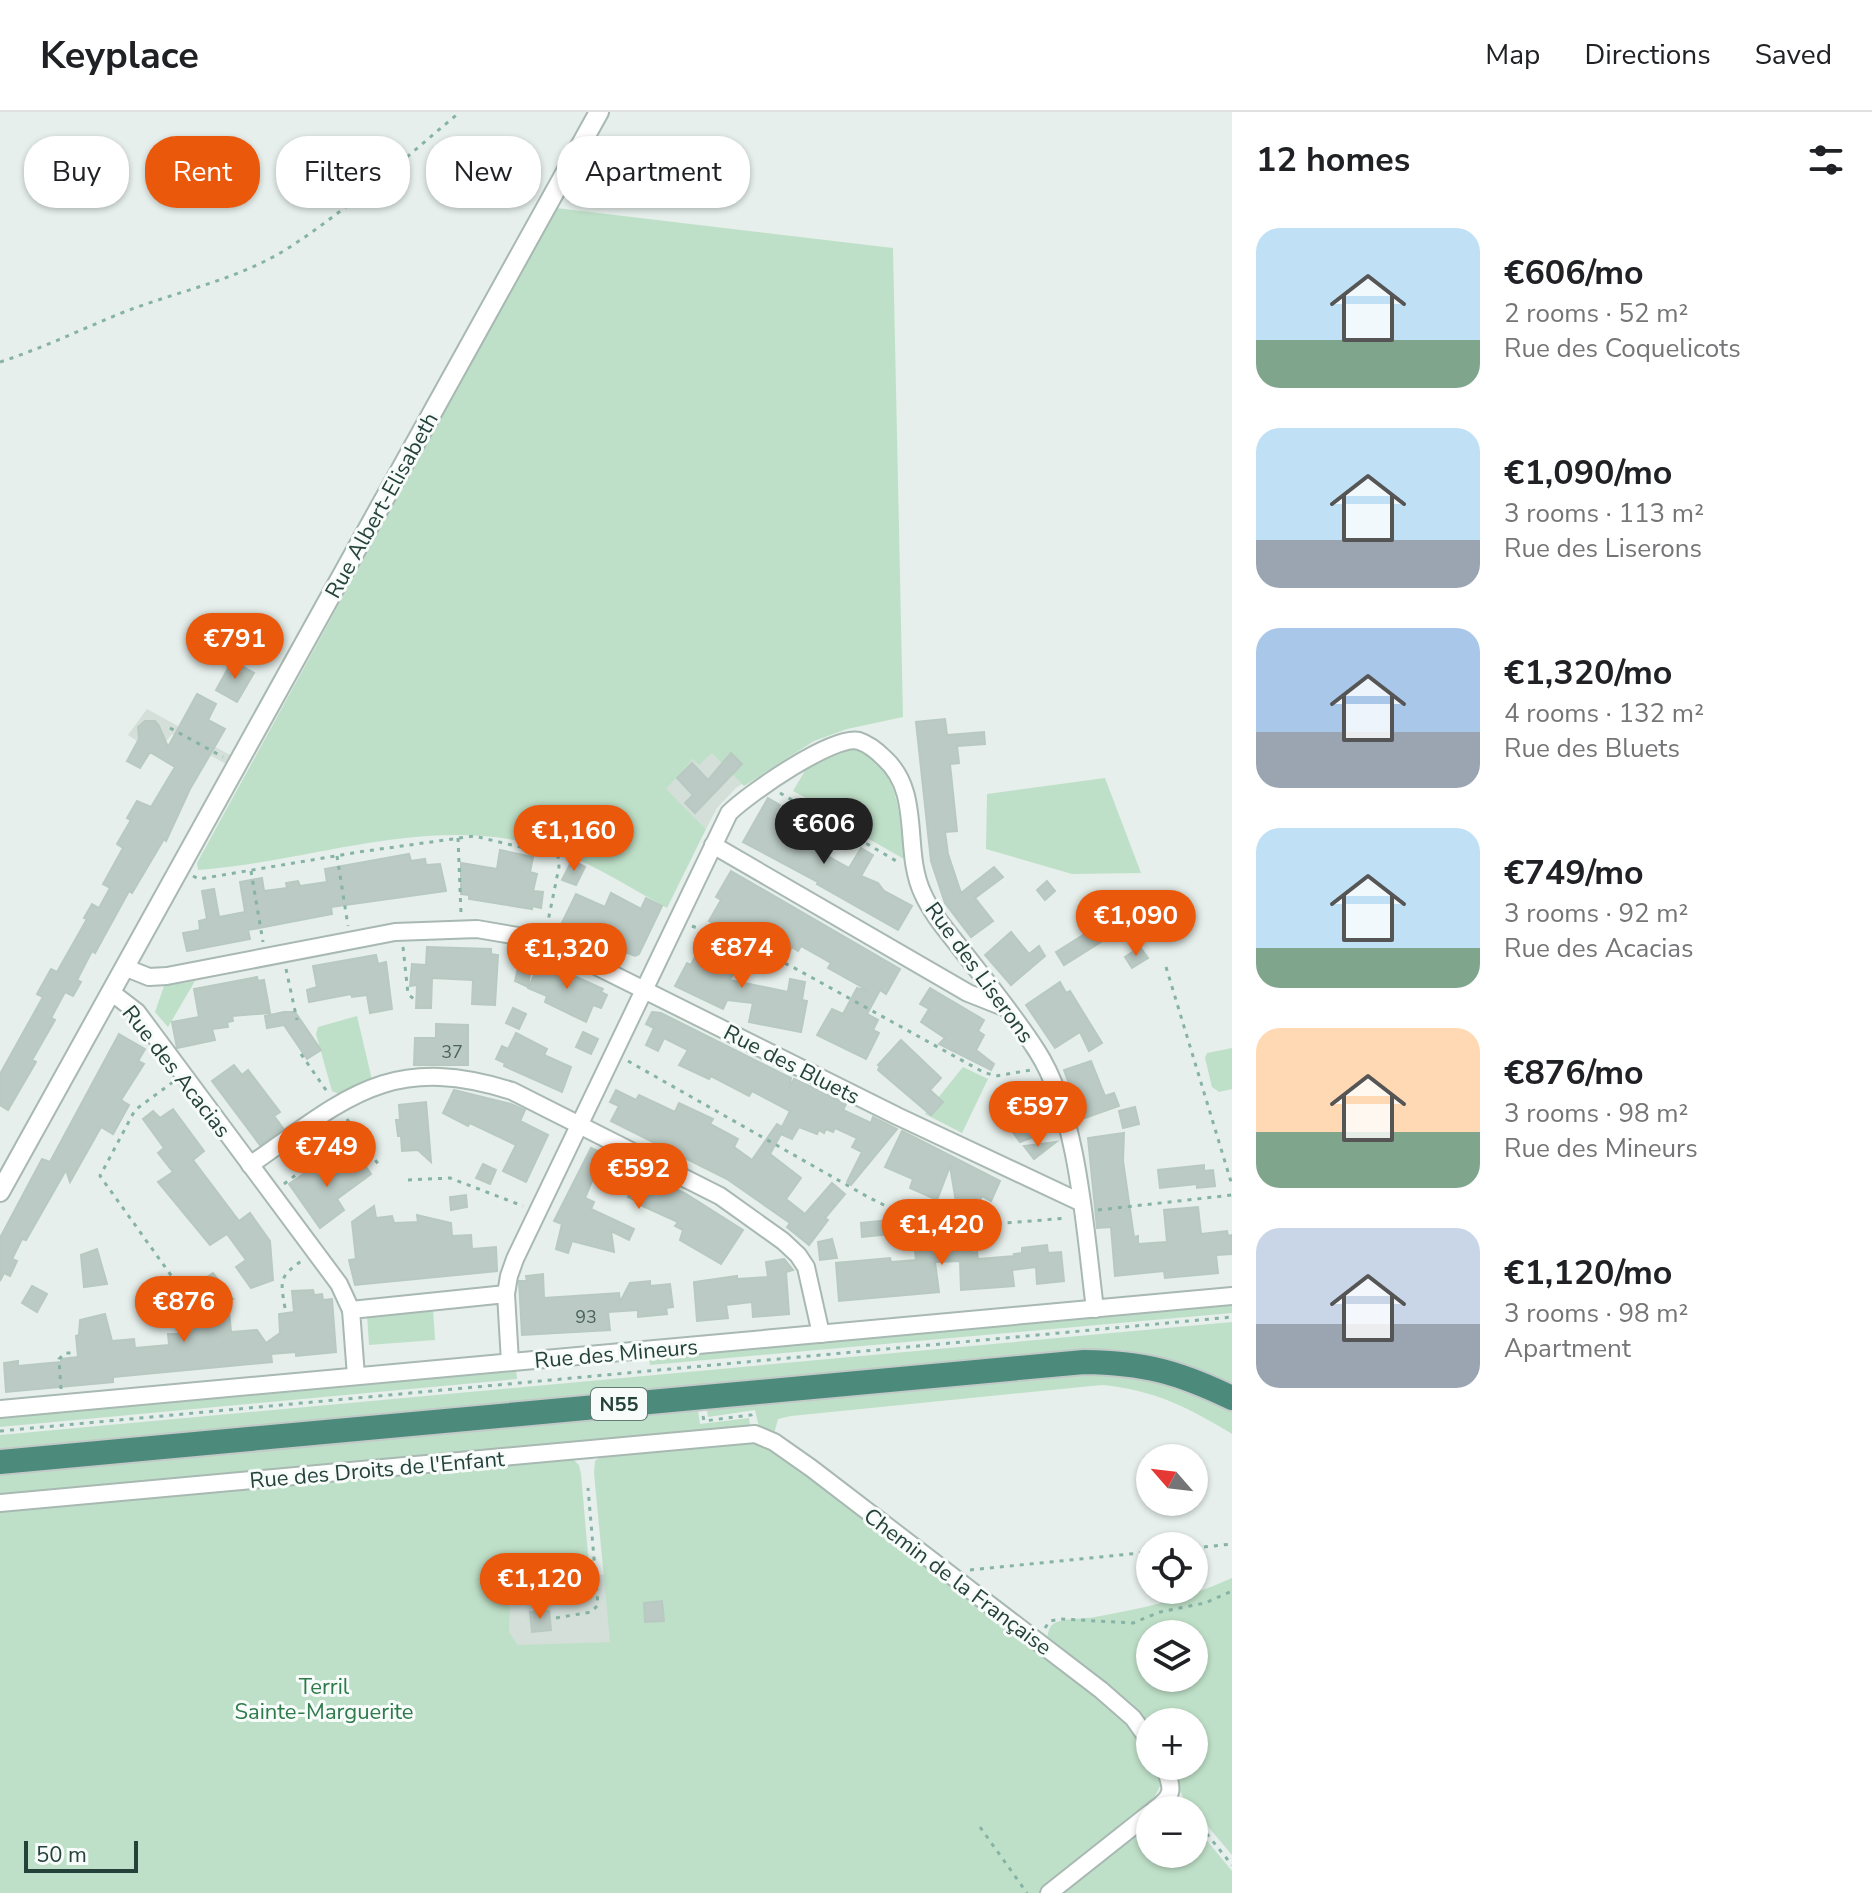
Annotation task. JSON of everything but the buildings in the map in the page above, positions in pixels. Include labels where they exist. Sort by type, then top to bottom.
[{"type":"highway","name":"N55","points":[[0,1462],[1084,1362],[1151,1367],[1196,1381],[1232,1398]]},
{"type":"street","name":"Rue Albert-Elisabeth","points":[[0,1192],[599,112]]},
{"type":"street","name":"Rue des Liserons","points":[[510,1362],[506,1294],[511,1268],[729,813],[767,784],[831,744],[851,740],[864,743],[891,764],[903,782],[915,872],[924,898],[1008,1008],[1046,1067],[1062,1103],[1082,1208],[1095,1309]]},
{"type":"street","points":[[713,845],[968,993],[1008,1008]]},
{"type":"street","name":"Rue des Bluets","points":[[124,967],[149,977],[159,977],[402,932],[462,929],[506,932],[544,943],[644,990],[1082,1208]]},
{"type":"street","name":"Rue des Acacias","points":[[111,992],[137,1012],[339,1284],[351,1310]]},
{"type":"street","points":[[250,1165],[347,1098],[371,1086],[446,1075],[485,1082],[512,1091],[581,1124],[720,1196],[793,1250],[806,1267],[821,1334]]},
{"type":"street","points":[[356,1376],[351,1310],[506,1294]]},
{"type":"street","name":"Rue des Mineurs","points":[[0,1409],[1232,1296]]},
{"type":"street","name":"Rue des Droits de l'Enfant","points":[[0,1503],[755,1434]]},
{"type":"street","name":"Chemin de la Française","points":[[755,1434],[774,1442],[802,1461],[1035,1640],[1136,1722]]},
{"type":"street","points":[[1049,1893],[1136,1824]]},
{"type":"path","points":[[0,362],[44,348],[126,312],[252,268],[312,231],[460,112]]},
{"type":"path","points":[[170,728],[237,764]]},
{"type":"path","points":[[767,784],[915,872]]},
{"type":"path","points":[[179,870],[199,879],[458,838],[483,838],[558,856],[559,867],[544,943]]},
{"type":"path","points":[[458,838],[462,929]]},
{"type":"path","points":[[337,856],[350,941]]},
{"type":"path","points":[[251,870],[266,958]]},
{"type":"path","points":[[677,920],[789,965],[990,1075],[1001,1076],[1046,1067]]},
{"type":"path","points":[[402,932],[408,994],[415,1000]]},
{"type":"path","points":[[284,954],[297,1020]]},
{"type":"path","points":[[1166,967],[1232,1185]]},
{"type":"path","points":[[614,1053],[868,1197],[902,1213],[960,1223],[1007,1223],[1082,1208],[1092,1210],[1232,1195]]},
{"type":"path","points":[[182,1075],[135,1110],[100,1173],[178,1285],[193,1292]]},
{"type":"path","points":[[271,1194],[310,1164]]},
{"type":"path","points":[[408,1180],[457,1179],[538,1212]]},
{"type":"path","points":[[285,1308],[282,1279],[286,1271],[314,1252]]},
{"type":"path","points":[[0,1431],[1232,1317]]},
{"type":"path","points":[[62,1403],[59,1359],[65,1353],[74,1353]]},
{"type":"path","points":[[556,1618],[591,1612],[598,1605],[588,1488]]},
{"type":"path","points":[[1208,1547],[1232,1544]]},
{"type":"path","points":[[946,1573],[1136,1553]]},
{"type":"path","points":[[1035,1640],[1050,1621],[1133,1623],[1160,1612],[1205,1603],[1232,1591]]},
{"type":"path","points":[[980,1827],[1027,1893]]},
{"type":"path","points":[[1208,1835],[1232,1865]]},
{"type":"shaded area","points":[[147,709],[239,760],[235,769],[172,734],[156,754],[128,735]]},
{"type":"shaded area","points":[[714,750],[771,764],[736,788],[717,808],[706,829],[665,789],[693,759]]},
{"type":"shaded area","points":[[611,1574],[616,1646],[505,1653],[500,1581]]},
{"type":"green space","points":[[556,208],[893,248],[903,717],[847,729],[814,741],[744,786],[712,753],[699,765],[693,759],[666,789],[706,829],[667,908],[565,854],[519,841],[473,835],[382,841],[198,870],[197,863]]},
{"type":"green space","points":[[846,748],[864,754],[877,763],[887,776],[898,808],[904,859],[813,807],[815,803],[793,791],[806,769]]},
{"type":"green space","points":[[1105,778],[1141,873],[1072,874],[986,849],[987,794]]},
{"type":"green space","points":[[195,981],[168,1027],[155,1012],[164,986]]},
{"type":"green space","points":[[357,1016],[372,1080],[341,1095],[332,1091],[316,1034],[318,1027]]},
{"type":"green space","points":[[1232,1048],[1232,1089],[1219,1092],[1212,1087],[1205,1058],[1207,1053]]},
{"type":"green space","points":[[963,1067],[988,1079],[962,1133],[925,1114]]},
{"type":"green space","points":[[1232,1302],[1232,1313],[650,1365],[649,1357]]},
{"type":"green space","points":[[433,1309],[435,1340],[369,1345],[367,1315]]},
{"type":"green space","points":[[1232,1322],[1232,1388],[1167,1361],[733,1385],[714,1382],[654,1392],[0,1452],[0,1435]]},
{"type":"green space","points":[[516,1370],[517,1379],[0,1427],[0,1416]]},
{"type":"green space","points":[[1133,1370],[1232,1406],[1232,1434],[1170,1401],[1121,1387],[1102,1385],[791,1416],[778,1419],[774,1434],[759,1427],[755,1410],[708,1417],[707,1410],[738,1404]]},
{"type":"green space","points":[[664,1409],[698,1411],[700,1424],[749,1418],[750,1426],[0,1496],[0,1470]]},
{"type":"green space","name":"Terril Sainte-Marguerite","points":[[752,1440],[779,1451],[801,1471],[842,1497],[1113,1708],[1136,1733],[1136,1780],[1159,1780],[1155,1796],[1136,1796],[1136,1817],[1040,1893],[0,1893],[0,1509],[573,1459],[579,1465],[581,1474],[592,1600],[531,1596],[526,1581],[510,1598],[509,1632],[518,1645],[610,1642],[594,1473],[595,1461],[602,1456]]},
{"type":"green space","points":[[1232,1578],[1232,1855],[1208,1827],[1208,1796],[1183,1796],[1175,1780],[1208,1780],[1208,1708],[1136,1708],[1136,1721],[1047,1642],[1054,1623],[1155,1604],[1208,1604],[1208,1588]]},
{"type":"green space","points":[[1136,1831],[1136,1868],[1208,1868],[1208,1842],[1232,1871],[1232,1893],[1053,1893]]}]
